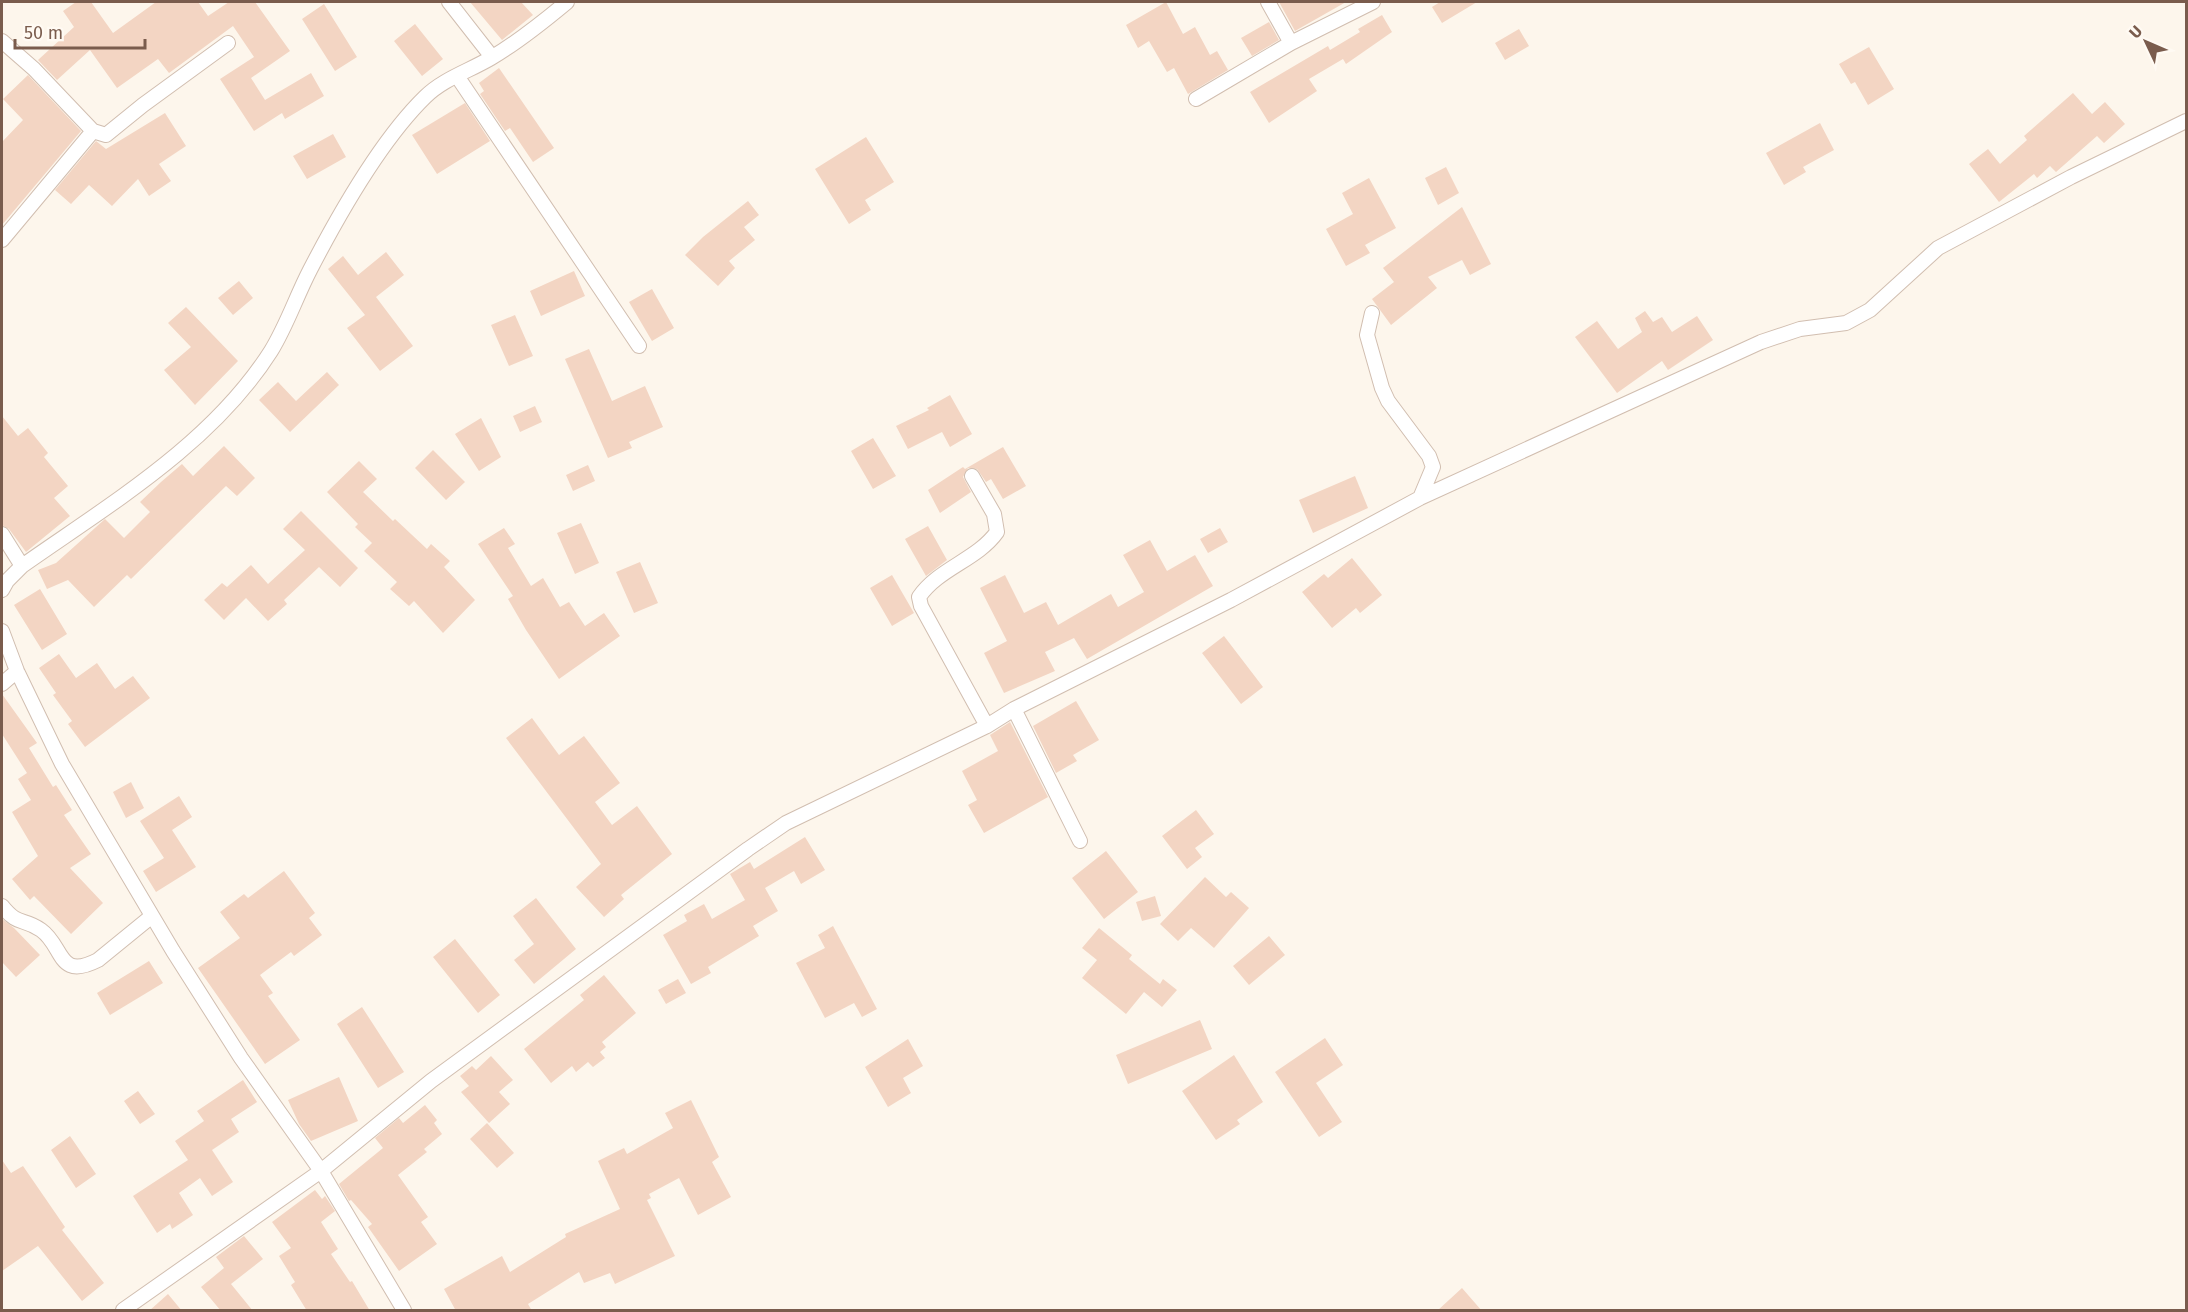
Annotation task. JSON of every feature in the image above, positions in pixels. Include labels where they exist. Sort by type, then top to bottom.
[{"type":"street","points":[[449,2],[492,57]]},
{"type":"street","points":[[2,590],[7,580],[22,566],[131,490],[192,441],[249,382],[287,322],[309,271],[364,176],[425,97],[440,84],[492,57],[544,22],[567,2]]},
{"type":"street","points":[[1268,2],[1291,43]]},
{"type":"street","points":[[1196,99],[1291,43],[1373,2]]},
{"type":"street","points":[[2,41],[34,69],[93,131],[106,135],[228,43]]},
{"type":"street","points":[[457,76],[639,346]]},
{"type":"street","points":[[123,1311],[321,1171],[431,1081],[580,970],[786,823],[987,726],[1014,709],[1231,600],[1420,498],[1761,342],[1800,329],[1846,323],[1870,310],[1887,297],[1919,262],[1938,248],[2071,177],[2187,121]]},
{"type":"street","points":[[2,240],[93,131]]},
{"type":"street","points":[[1372,313],[1367,335],[1382,388],[1388,401],[1428,456],[1433,467],[1420,498]]},
{"type":"street","points":[[972,476],[994,514],[997,532],[977,552],[938,578],[922,593],[920,600],[987,726]]},
{"type":"street","points":[[2,534],[22,566]]},
{"type":"street","points":[[2,631],[17,671],[62,764],[152,916],[241,1058],[321,1171],[404,1311]]},
{"type":"street","points":[[2,684],[17,671]]},
{"type":"street","points":[[1014,709],[1080,841]]},
{"type":"street","points":[[2,906],[16,922],[32,924],[44,932],[64,962],[76,966],[98,960],[152,916]]},
{"type":"building","points":[[76,2],[91,2],[113,33],[156,2],[198,2],[208,16],[229,2],[255,2],[290,51],[251,78],[265,100],[311,73],[324,96],[285,119],[282,113],[254,131],[220,79],[254,57],[233,26],[169,73],[158,59],[117,88],[90,50],[57,80],[38,60],[74,27],[63,11]]},
{"type":"building","points":[[470,2],[521,2],[533,15],[502,40]]},
{"type":"building","points":[[1166,2],[1183,34],[1195,27],[1210,55],[1217,51],[1228,70],[1188,94],[1174,68],[1167,72],[1149,41],[1138,48],[1126,25]]},
{"type":"building","points":[[1279,2],[1346,2],[1295,31]]},
{"type":"building","points":[[1440,2],[1477,2],[1442,23],[1432,7]]},
{"type":"building","points":[[324,4],[357,57],[335,71],[302,19]]},
{"type":"building","points":[[1382,15],[1392,32],[1346,64],[1343,59],[1309,79],[1317,91],[1269,123],[1250,92],[1328,46],[1330,50],[1360,32],[1358,29]]},
{"type":"building","points":[[1269,22],[1279,40],[1252,56],[1241,38]]},
{"type":"building","points":[[415,24],[443,59],[422,76],[394,41]]},
{"type":"building","points":[[1519,29],[1529,46],[1505,60],[1495,43]]},
{"type":"building","points":[[1869,47],[1894,89],[1868,105],[1855,82],[1851,84],[1839,64]]},
{"type":"building","points":[[499,68],[554,148],[533,162],[510,128],[505,131],[480,94],[484,91],[479,83]]},
{"type":"building","points":[[28,75],[81,131],[2,225],[2,142],[23,120],[3,99]]},
{"type":"building","points":[[2073,93],[2092,114],[2105,102],[2125,124],[2104,143],[2097,136],[2056,172],[2050,166],[2037,178],[2034,174],[1999,202],[1969,164],[1988,149],[2000,164],[2027,140],[2024,136]]},
{"type":"building","points":[[465,103],[490,141],[437,174],[412,135]]},
{"type":"building","points":[[165,113],[186,146],[159,164],[171,181],[149,196],[138,179],[112,206],[89,185],[71,204],[55,190],[96,141],[106,149]]},
{"type":"building","points":[[1820,123],[1834,150],[1803,167],[1806,172],[1784,185],[1766,153]]},
{"type":"building","points":[[333,134],[346,157],[307,179],[293,156]]},
{"type":"building","points":[[866,137],[894,182],[865,200],[871,210],[849,224],[815,169]]},
{"type":"building","points":[[1446,167],[1459,193],[1438,205],[1425,178]]},
{"type":"building","points":[[1369,178],[1396,228],[1365,245],[1370,253],[1346,266],[1326,229],[1353,214],[1342,193]]},
{"type":"building","points":[[748,201],[759,215],[744,227],[755,240],[729,261],[735,268],[718,286],[685,255],[703,237]]},
{"type":"building","points":[[1462,207],[1491,264],[1470,275],[1462,260],[1428,277],[1437,288],[1391,325],[1372,299],[1394,282],[1383,268]]},
{"type":"building","points":[[386,252],[404,275],[376,297],[413,346],[380,371],[347,328],[365,315],[328,269],[343,256],[358,275]]},
{"type":"building","points":[[574,271],[585,296],[541,316],[530,291]]},
{"type":"building","points":[[239,281],[253,298],[233,315],[218,298]]},
{"type":"building","points":[[652,289],[674,328],[652,341],[629,302]]},
{"type":"building","points":[[186,307],[238,361],[195,405],[164,370],[191,347],[168,323]]},
{"type":"building","points":[[1645,311],[1653,322],[1662,317],[1672,332],[1697,316],[1713,340],[1668,370],[1662,361],[1617,393],[1575,337],[1597,321],[1618,349],[1642,332],[1635,318]]},
{"type":"building","points":[[515,315],[533,356],[509,366],[491,325]]},
{"type":"building","points":[[589,349],[612,401],[645,386],[663,427],[629,442],[632,448],[608,458],[565,359]]},
{"type":"building","points":[[327,372],[339,385],[290,432],[259,400],[278,382],[296,401]]},
{"type":"building","points":[[950,395],[972,434],[950,447],[942,432],[908,449],[896,426],[929,410],[927,408]]},
{"type":"building","points":[[535,406],[542,422],[520,432],[513,416]]},
{"type":"building","points":[[2,416],[18,436],[28,428],[48,453],[44,457],[68,486],[54,498],[70,516],[26,552],[9,529],[2,525]]},
{"type":"building","points":[[481,418],[501,457],[479,471],[455,434]]},
{"type":"building","points":[[873,438],[896,476],[873,489],[851,451]]},
{"type":"building","points":[[224,446],[255,478],[237,496],[226,486],[131,579],[127,575],[94,607],[68,580],[47,589],[38,570],[56,563],[105,519],[124,538],[150,512],[140,502],[161,482],[182,464],[193,476]]},
{"type":"building","points":[[1003,447],[1026,486],[1003,499],[991,479],[986,482],[977,469],[968,468],[963,477],[971,492],[940,513],[928,490],[963,467],[965,469]]},
{"type":"building","points":[[433,450],[465,482],[446,500],[415,468]]},
{"type":"building","points":[[359,461],[377,479],[363,492],[427,549],[431,544],[450,561],[444,567],[475,600],[443,633],[414,601],[409,606],[390,589],[397,582],[364,551],[372,543],[355,527],[358,524],[327,492]]},
{"type":"building","points":[[588,465],[595,481],[573,491],[566,475]]},
{"type":"building","points":[[1355,476],[1368,508],[1313,533],[1299,500]]},
{"type":"building","points":[[301,511],[358,568],[340,587],[319,567],[284,600],[287,604],[268,621],[246,598],[224,620],[204,600],[222,583],[227,587],[251,565],[268,584],[305,550],[283,529]]},
{"type":"building","points":[[581,523],[599,563],[575,574],[557,533]]},
{"type":"building","points":[[928,526],[947,560],[926,576],[905,539]]},
{"type":"building","points":[[504,528],[515,544],[508,548],[531,586],[543,578],[560,607],[569,602],[585,626],[604,613],[620,636],[559,679],[508,599],[513,596],[478,544]]},
{"type":"building","points":[[1220,528],[1228,542],[1208,553],[1200,539]]},
{"type":"building","points":[[1150,540],[1167,571],[1195,555],[1213,586],[1087,659],[1074,638],[1045,652],[1055,671],[1004,693],[984,653],[1007,641],[980,588],[1005,575],[1024,613],[1046,602],[1058,625],[1111,594],[1118,607],[1144,592],[1123,555]]},
{"type":"building","points":[[1352,558],[1382,595],[1360,613],[1356,608],[1332,628],[1302,592],[1324,574],[1328,578]]},
{"type":"building","points":[[640,562],[658,603],[634,613],[616,572]]},
{"type":"building","points":[[892,575],[914,613],[892,626],[870,588]]},
{"type":"building","points":[[40,589],[67,634],[42,650],[14,605]]},
{"type":"building","points":[[1224,636],[1263,687],[1241,704],[1202,653]]},
{"type":"building","points":[[59,654],[76,678],[97,663],[115,689],[133,676],[150,698],[85,747],[68,724],[72,721],[53,695],[56,693],[39,668]]},
{"type":"building","points":[[2,694],[37,743],[29,748],[53,787],[56,785],[72,810],[64,815],[91,854],[70,868],[103,903],[71,934],[34,896],[30,900],[12,879],[38,856],[12,812],[31,800],[18,779],[27,773],[2,734]]},
{"type":"building","points":[[1076,701],[1099,740],[1073,755],[1077,761],[1056,773],[1033,726]]},
{"type":"building","points":[[532,718],[559,755],[584,736],[620,783],[595,802],[612,825],[637,806],[672,854],[621,895],[624,899],[604,917],[576,887],[601,864],[506,738]]},
{"type":"building","points":[[1010,722],[1048,797],[984,833],[968,805],[977,800],[962,771],[998,751],[990,735]]},
{"type":"building","points":[[131,782],[144,808],[126,818],[113,792]]},
{"type":"building","points":[[179,796],[192,817],[172,830],[196,867],[156,892],[143,871],[164,858],[140,821]]},
{"type":"building","points":[[1196,810],[1214,834],[1195,848],[1202,857],[1187,869],[1162,836]]},
{"type":"building","points":[[805,837],[825,870],[801,884],[794,871],[765,888],[778,911],[753,926],[759,936],[708,967],[711,973],[691,984],[663,935],[687,921],[684,915],[704,904],[712,919],[745,900],[730,874],[750,862],[754,869]]},
{"type":"building","points":[[1106,851],[1138,892],[1104,919],[1072,878]]},
{"type":"building","points":[[284,871],[315,913],[309,918],[322,935],[294,956],[291,952],[260,975],[273,993],[268,996],[300,1040],[265,1064],[198,968],[240,938],[220,912],[244,894],[248,898]]},
{"type":"building","points":[[1205,877],[1226,897],[1231,892],[1249,908],[1214,948],[1191,928],[1178,941],[1160,924]]},
{"type":"building","points":[[1155,896],[1161,916],[1142,921],[1136,902]]},
{"type":"building","points":[[536,898],[576,949],[534,984],[514,960],[534,944],[513,916]]},
{"type":"building","points":[[2,919],[40,955],[16,977],[2,962]]},
{"type":"building","points":[[833,926],[877,1009],[862,1017],[854,1003],[825,1018],[796,963],[825,948],[818,935]]},
{"type":"building","points":[[1099,928],[1132,955],[1129,959],[1160,984],[1163,979],[1177,990],[1162,1007],[1144,992],[1126,1014],[1082,978],[1097,960],[1082,948]]},
{"type":"building","points":[[1269,936],[1285,955],[1249,985],[1233,966]]},
{"type":"building","points":[[455,939],[500,995],[478,1013],[433,957]]},
{"type":"building","points":[[149,961],[163,983],[110,1015],[97,993]]},
{"type":"building","points":[[604,975],[636,1013],[602,1042],[606,1047],[600,1052],[605,1058],[593,1067],[588,1062],[576,1072],[572,1066],[551,1083],[524,1049],[584,1000],[580,995]]},
{"type":"building","points":[[678,979],[686,993],[666,1004],[658,990]]},
{"type":"building","points":[[362,1007],[404,1072],[378,1088],[337,1024]]},
{"type":"building","points":[[1200,1020],[1212,1049],[1128,1084],[1116,1055]]},
{"type":"building","points":[[1325,1038],[1343,1065],[1316,1083],[1342,1122],[1319,1137],[1275,1072]]},
{"type":"building","points":[[908,1039],[923,1066],[903,1078],[911,1093],[888,1107],[865,1067]]},
{"type":"building","points":[[1234,1055],[1263,1102],[1237,1120],[1240,1124],[1216,1140],[1182,1091]]},
{"type":"building","points":[[491,1056],[513,1080],[499,1092],[510,1104],[489,1123],[461,1092],[469,1086],[460,1076],[472,1066],[476,1070]]},
{"type":"building","points":[[339,1077],[358,1121],[311,1141],[299,1124],[288,1100]]},
{"type":"building","points":[[243,1080],[257,1102],[231,1119],[239,1132],[212,1150],[233,1182],[212,1196],[200,1178],[179,1193],[193,1215],[172,1229],[170,1224],[157,1233],[133,1196],[188,1160],[175,1141],[204,1121],[197,1111]]},
{"type":"building","points":[[138,1091],[155,1114],[140,1124],[124,1101]]},
{"type":"building","points":[[691,1100],[719,1157],[712,1162],[731,1197],[698,1215],[679,1178],[649,1194],[651,1198],[647,1200],[675,1256],[615,1284],[610,1273],[584,1283],[579,1272],[528,1304],[532,1311],[456,1311],[444,1289],[502,1256],[510,1272],[566,1237],[565,1234],[620,1209],[598,1161],[624,1148],[627,1154],[673,1128],[665,1113]]},
{"type":"building","points":[[425,1105],[437,1120],[434,1123],[442,1134],[424,1149],[427,1152],[398,1175],[428,1217],[421,1222],[437,1244],[399,1271],[368,1227],[372,1224],[351,1200],[349,1201],[339,1184],[383,1148],[375,1138],[399,1118],[403,1123]]},
{"type":"building","points":[[487,1123],[514,1153],[497,1168],[470,1139]]},
{"type":"building","points":[[70,1136],[96,1174],[76,1188],[51,1150]]},
{"type":"building","points":[[2,1160],[11,1173],[23,1166],[65,1227],[62,1230],[104,1283],[82,1301],[38,1246],[2,1271]]},
{"type":"building","points":[[315,1190],[322,1199],[325,1196],[335,1211],[321,1222],[338,1249],[331,1254],[350,1282],[352,1281],[370,1311],[307,1311],[291,1285],[295,1282],[279,1256],[291,1248],[272,1222]]},
{"type":"building","points":[[244,1236],[263,1259],[231,1284],[253,1311],[221,1311],[201,1287],[224,1268],[216,1257]]},
{"type":"building","points":[[1462,1288],[1482,1311],[1437,1311]]},
{"type":"building","points":[[168,1294],[182,1311],[149,1311]]}]
